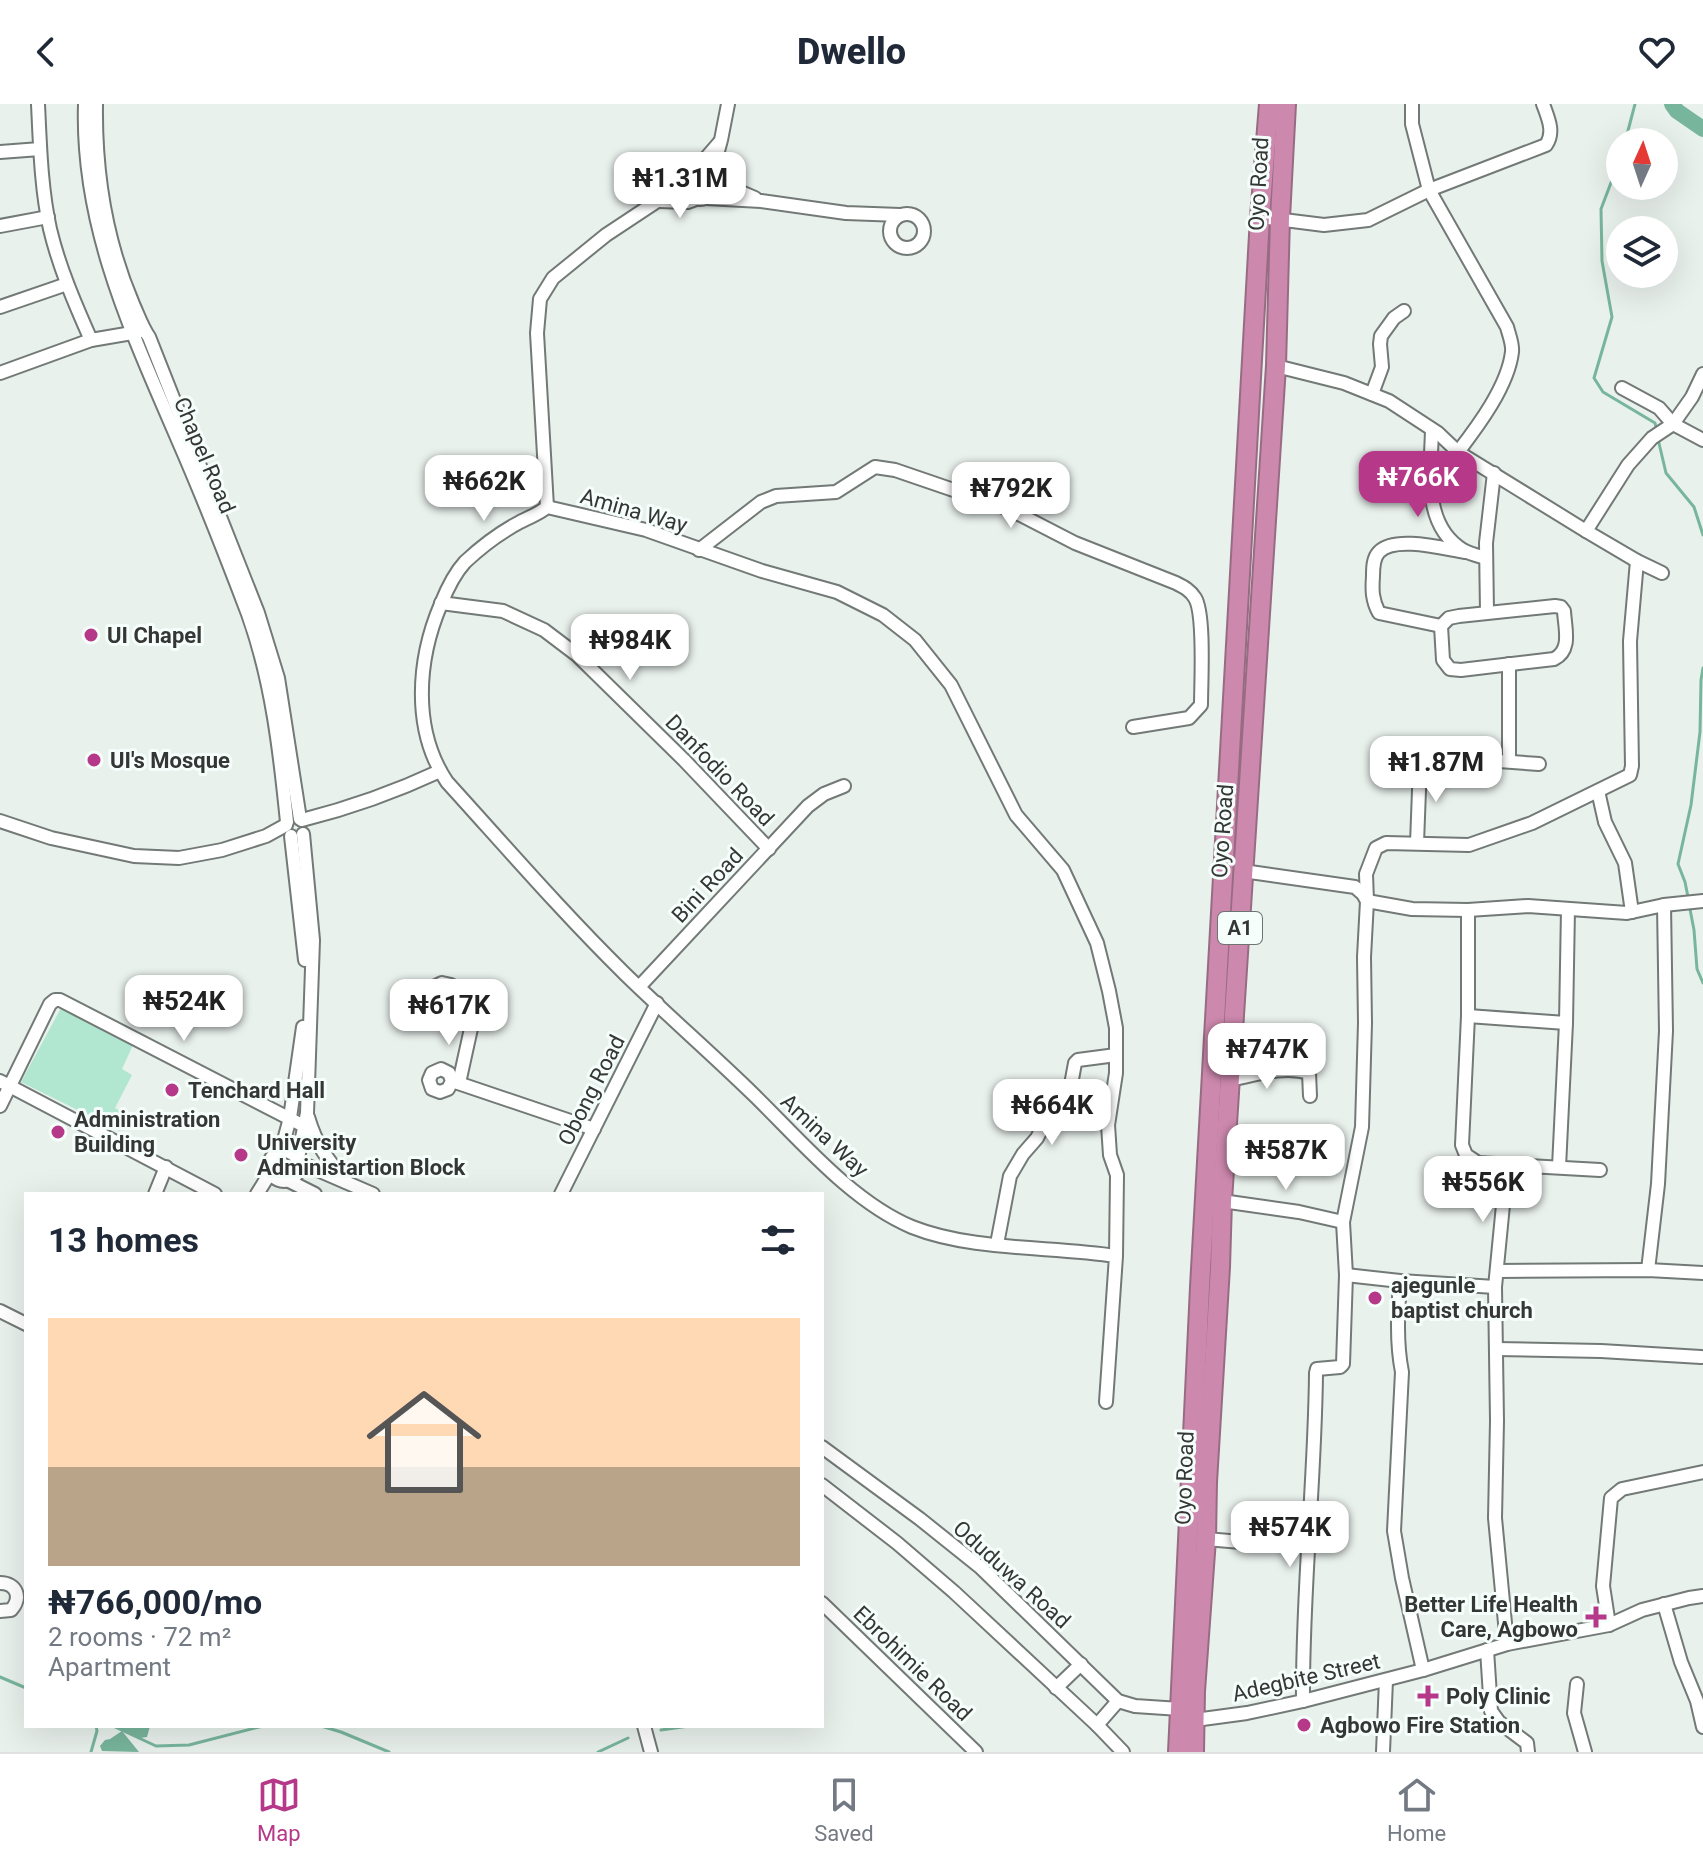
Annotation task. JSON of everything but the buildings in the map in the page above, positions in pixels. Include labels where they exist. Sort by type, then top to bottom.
[{"type":"highway","name":"Oyo Road","points":[[1187,1714],[1260,217],[1269,104]]},
{"type":"highway","name":"Oyo Road","points":[[1178,1752],[1187,1714],[1206,1539],[1206,1329],[1220,1267],[1276,366],[1286,104]]},
{"type":"highway","points":[[1187,1714],[1184,1717],[1188,1748],[1193,1752]]},
{"type":"street","points":[[38,104],[50,229],[67,284],[91,340]]},
{"type":"street","name":"Chapel Road","points":[[85,104],[88,177],[100,239],[117,294],[139,332],[149,337],[258,613],[278,678],[305,948],[302,1031],[290,1118],[281,1151]]},
{"type":"street","name":"Chapel Road","points":[[96,104],[100,177],[109,237],[139,332]]},
{"type":"street","points":[[659,201],[688,202],[712,194],[712,178],[728,104]]},
{"type":"street","points":[[1412,104],[1412,124],[1429,190],[1507,327],[1512,350],[1506,373],[1485,415],[1458,452]]},
{"type":"street","points":[[1260,217],[1324,225],[1368,220],[1429,190],[1546,145],[1550,140],[1551,126],[1543,104]]},
{"type":"street","points":[[721,140],[689,178],[687,193],[701,199],[761,201],[846,213],[900,215]]},
{"type":"street","points":[[0,152],[40,149]]},
{"type":"street","points":[[547,507],[537,333],[540,299],[553,278],[606,235],[699,171],[761,201]]},
{"type":"street","points":[[0,226],[48,217]]},
{"type":"street","points":[[0,307],[67,284]]},
{"type":"street","points":[[1372,394],[1382,367],[1381,336],[1394,318],[1404,311]]},
{"type":"street","points":[[0,373],[91,340],[139,332]]},
{"type":"street","points":[[1276,366],[1344,383],[1389,401],[1458,452],[1586,531],[1662,573]]},
{"type":"street","points":[[1586,531],[1635,457],[1652,438],[1673,424],[1692,397],[1703,374]]},
{"type":"street","points":[[1622,388],[1659,408],[1673,424],[1703,440]]},
{"type":"street","points":[[1432,430],[1431,496],[1435,513],[1443,531],[1465,552]]},
{"type":"street","points":[[699,550],[761,502],[776,496],[836,492],[875,467],[895,470],[1009,509],[1075,543],[1189,589],[1196,598],[1201,620],[1201,705],[1189,718],[1133,727]]},
{"type":"street","points":[[1487,612],[1486,543],[1494,473]]},
{"type":"street","name":"Amina Way","points":[[1106,1402],[1116,1256],[1117,1175],[1110,1155],[1108,1125],[1116,1073],[1116,1028],[1097,943],[1063,870],[1016,815],[951,685],[915,640],[883,615],[837,592],[762,571],[646,530],[547,507],[494,539],[464,563],[447,588],[428,640],[421,686],[432,753],[447,782],[550,896],[639,987],[856,1193],[887,1215],[925,1232],[953,1239],[1116,1256]]},
{"type":"street","points":[[1441,626],[1379,613],[1371,592],[1374,561],[1378,553],[1386,547],[1410,543],[1486,558]]},
{"type":"street","points":[[1303,1701],[1303,1645],[1316,1437],[1316,1373],[1317,1369],[1343,1364],[1346,1275],[1343,1222],[1362,1127],[1366,874],[1376,848],[1386,843],[1469,845],[1532,823],[1630,775],[1630,641],[1637,561]]},
{"type":"street","name":"Danfodio Road","points":[[441,603],[503,611],[544,630],[577,655],[769,849]]},
{"type":"street","points":[[1561,607],[1564,611],[1566,648],[1563,655],[1554,659],[1450,669],[1443,660],[1441,626],[1449,618],[1487,612],[1561,607]]},
{"type":"street","points":[[1509,664],[1509,761]]},
{"type":"street","points":[[1417,843],[1420,764],[1423,757],[1539,764]]},
{"type":"street","points":[[0,821],[51,838],[134,856],[179,858],[295,828],[391,793],[440,771]]},
{"type":"street","name":"Bini Road","points":[[639,987],[808,806],[824,794],[844,786]]},
{"type":"street","points":[[1598,791],[1605,822],[1625,863],[1632,912]]},
{"type":"street","name":"Chapel Road","points":[[295,828],[313,940],[307,1113],[298,1160]]},
{"type":"street","points":[[1243,871],[1355,887],[1367,901]]},
{"type":"street","points":[[1367,901],[1412,909],[1468,910],[1528,906],[1632,912],[1695,902]]},
{"type":"street","points":[[1648,1270],[1658,1184],[1666,1031],[1664,905]]},
{"type":"street","points":[[1559,1167],[1568,909]]},
{"type":"street","points":[[1468,910],[1468,1016],[1462,1145],[1466,1155],[1478,1163],[1600,1170]]},
{"type":"street","points":[[432,1004],[430,989],[442,983],[451,985],[457,994],[456,1007],[469,1017],[472,1024],[456,1082],[594,1129]]},
{"type":"street","points":[[0,1106],[5,1084],[50,1004],[60,1000],[304,1126]]},
{"type":"street","name":"Obong Road","points":[[562,1192],[657,1003]]},
{"type":"street","points":[[1468,1016],[1566,1023]]},
{"type":"street","points":[[997,1244],[1010,1176],[1037,1138],[1049,1114],[1062,1104],[1070,1090],[1075,1063],[1116,1055]]},
{"type":"street","points":[[1230,1080],[1302,1070],[1309,1073],[1310,1096]]},
{"type":"street","points":[[5,1084],[211,1192]]},
{"type":"street","points":[[307,1113],[321,1151],[346,1182]]},
{"type":"street","points":[[311,1192],[280,1178],[269,1165],[271,1158],[281,1151],[291,1152],[298,1160],[368,1192]]},
{"type":"street","points":[[260,1192],[280,1178],[297,1176],[298,1160]]},
{"type":"street","points":[[1507,1164],[1495,1287],[1495,1518],[1507,1644]]},
{"type":"street","points":[[156,1192],[166,1167]]},
{"type":"street","points":[[269,1192],[280,1178]]},
{"type":"street","points":[[1222,1201],[1343,1222]]},
{"type":"street","points":[[1497,1271],[1648,1270],[1703,1273]]},
{"type":"street","points":[[1346,1275],[1495,1287]]},
{"type":"street","points":[[1400,1281],[1397,1334],[1402,1372],[1394,1531],[1423,1670]]},
{"type":"street","points":[[0,1311],[24,1323]]},
{"type":"street","points":[[1496,1349],[1701,1357]]},
{"type":"street","name":"Oduduwa Road","points":[[824,1448],[980,1567],[1118,1701]]},
{"type":"street","points":[[1609,1625],[1603,1586],[1611,1498],[1622,1489],[1703,1472]]},
{"type":"street","points":[[824,1487],[954,1592],[1123,1752]]},
{"type":"street","points":[[1206,1539],[1241,1542]]},
{"type":"street","points":[[0,1611],[11,1610],[22,1600],[6,1584]]},
{"type":"street","name":"Adegbite Street","points":[[1187,1714],[1247,1713],[1303,1701],[1423,1670],[1507,1644],[1609,1625],[1642,1610],[1703,1596]]},
{"type":"street","points":[[1664,1604],[1703,1727]]},
{"type":"street","name":"Ebrohimie Road","points":[[824,1605],[976,1752]]},
{"type":"street","points":[[1487,1650],[1491,1711],[1499,1722],[1527,1743],[1528,1752]]},
{"type":"street","points":[[1056,1688],[1081,1664]]},
{"type":"street","points":[[1383,1752],[1386,1680]]},
{"type":"street","points":[[1577,1684],[1574,1713],[1585,1752]]},
{"type":"street","points":[[1097,1725],[1118,1701],[1187,1714]]},
{"type":"street","points":[[645,1728],[651,1752]]},
{"type":"shaded area","points":[[61,1008],[133,1045],[122,1069],[132,1075],[115,1108],[127,1115],[120,1131],[21,1082]]},
{"type":"shaded area","points":[[118,1728],[149,1728],[147,1737],[140,1738]]},
{"type":"shaded area","points":[[122,1731],[139,1752],[102,1751],[100,1746],[105,1740]]},
{"type":"waterway","points":[[1629,128],[1635,104]]},
{"type":"waterway","points":[[1672,104],[1703,129]]},
{"type":"waterway","points":[[1606,196],[1601,209],[1602,261],[1612,317],[1594,378],[1603,392],[1655,423],[1657,432]]},
{"type":"waterway","points":[[1658,439],[1666,473],[1694,507],[1703,535]]},
{"type":"waterway","points":[[1688,897],[1678,864],[1691,805],[1700,732],[1703,668]]},
{"type":"waterway","points":[[1689,904],[1697,969],[1703,983]]},
{"type":"waterway","points":[[0,1677],[24,1687]]},
{"type":"waterway","points":[[91,1752],[96,1728]]},
{"type":"waterway","points":[[117,1728],[156,1746],[189,1745],[255,1728]]},
{"type":"waterway","points":[[328,1728],[389,1752]]},
{"type":"waterway","points":[[661,1730],[675,1728]]},
{"type":"waterway","points":[[598,1752],[628,1738]]},
{"type":"place","name":"UI Chapel","points":[[91,635]]},
{"type":"place","name":"UI's Mosque","points":[[94,760]]},
{"type":"place","name":"Tenchard Hall","points":[[172,1090]]},
{"type":"place","name":"Administration Building","points":[[58,1132]]},
{"type":"place","name":"University Administartion Block","points":[[241,1155]]},
{"type":"place","name":"ajegunle baptist church","points":[[1375,1298]]},
{"type":"place","name":"Better Life Health Care, Agbowo","points":[[1596,1617]]},
{"type":"place","name":"Poly Clinic","points":[[1428,1696]]},
{"type":"place","name":"Agbowo Fire Station","points":[[1304,1725]]}]
